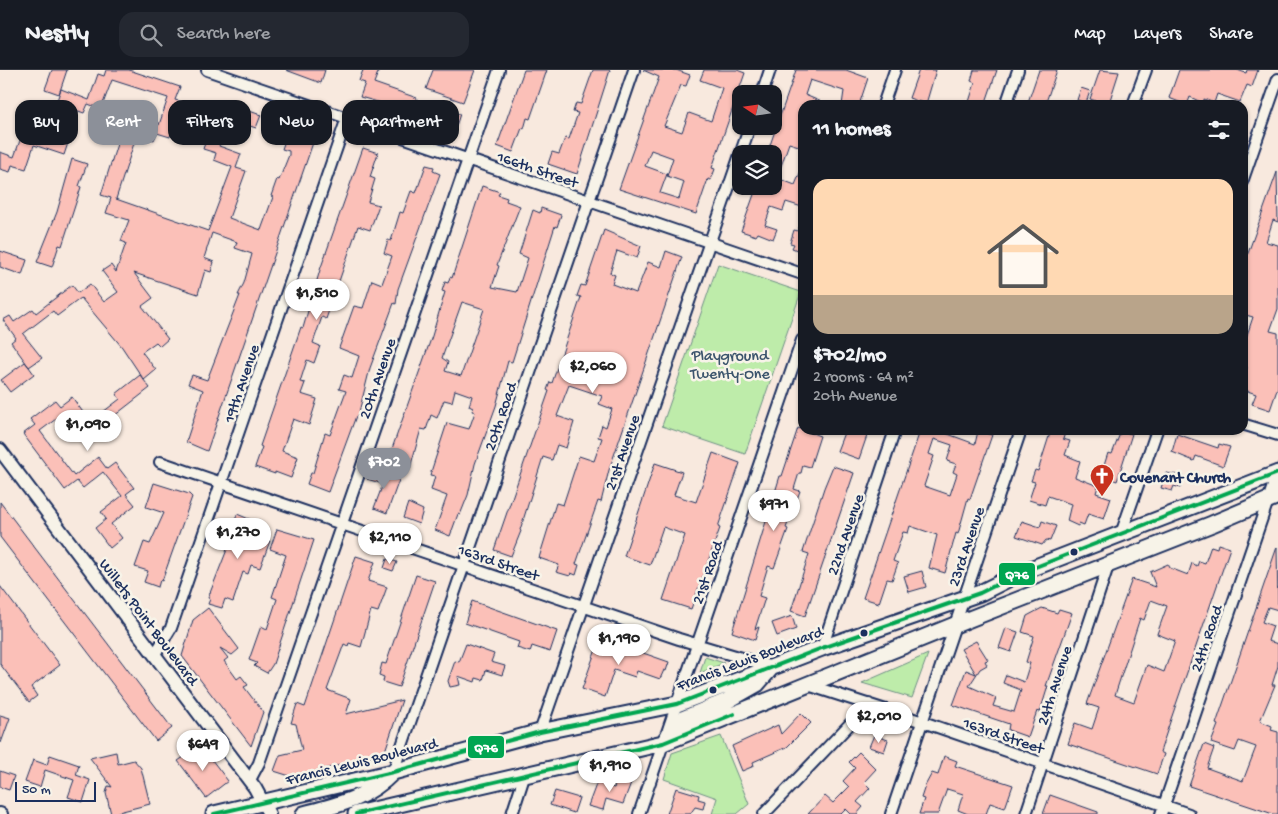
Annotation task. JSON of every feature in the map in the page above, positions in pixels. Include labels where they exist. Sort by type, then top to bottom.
[{"type":"main road","name":"Francis Lewis Boulevard","points":[[214,814],[266,808],[540,732],[677,704],[772,666],[963,599],[1020,573],[1278,473]]},
{"type":"main road","points":[[356,814],[378,812],[525,774],[664,743],[1108,566],[1273,498]]},
{"type":"main road","points":[[664,743],[680,720],[727,701],[757,684],[772,666]]},
{"type":"main road","points":[[304,814],[351,801],[380,786],[393,772]]},
{"type":"main road","points":[[253,814],[266,808]]},
{"type":"street","name":"166th Street","points":[[207,70],[342,116]]},
{"type":"street","name":"20th Avenue","points":[[250,780],[259,763],[499,70]]},
{"type":"street","name":"20th Road","points":[[393,772],[634,70]]},
{"type":"street","points":[[765,85],[770,70]]},
{"type":"street","points":[[885,100],[895,70]]},
{"type":"street","points":[[1008,100],[1018,70]]},
{"type":"street","points":[[1136,100],[1146,70]]},
{"type":"street","points":[[1248,165],[1278,79]]},
{"type":"street","name":"19th Avenue","points":[[155,654],[171,628],[342,132]]},
{"type":"street","name":"21st Avenue","points":[[540,732],[747,135]]},
{"type":"street","name":"166th Street","points":[[425,145],[798,273]]},
{"type":"street","name":"21st Road","points":[[639,814],[798,352]]},
{"type":"street","points":[[1248,426],[1278,435]]},
{"type":"street","name":"22nd Avenue","points":[[822,648],[893,435]]},
{"type":"street","name":"23rd Avenue","points":[[891,814],[924,722],[954,626],[1019,435]]},
{"type":"street","points":[[1121,534],[1155,435]]},
{"type":"street","name":"Willets Point Boulevard","points":[[0,450],[250,780],[266,808]]},
{"type":"street","name":"163rd Street","points":[[160,462],[583,606],[697,644],[772,666]]},
{"type":"street","name":"24th Road","points":[[1163,810],[1273,498],[1278,473]]},
{"type":"street","name":"24th Avenue","points":[[1026,814],[1108,566]]},
{"type":"street","name":"163rd Street","points":[[808,685],[924,722],[1043,764],[1163,810],[1189,814]]},
{"type":"street","points":[[764,814],[869,704]]},
{"type":"street","points":[[512,814],[525,774]]},
{"type":"green space","name":"Playground Twenty-One","points":[[718,264],[798,291],[798,301],[745,454],[662,426]]},
{"type":"green space","points":[[928,654],[912,698],[862,683]]},
{"type":"green space","points":[[705,657],[724,663],[700,673]]},
{"type":"green space","points":[[721,736],[749,804],[737,814],[712,814],[717,798],[664,779],[672,753]]},
{"type":"building","points":[[52,70],[67,70],[59,94],[45,89]]},
{"type":"building","points":[[106,70],[129,70],[180,87],[175,100],[168,100],[168,136],[158,133],[158,125],[168,98],[112,80],[104,100],[89,100],[98,74],[104,76]]},
{"type":"building","points":[[286,70],[325,70],[321,83]]},
{"type":"building","points":[[363,70],[379,70],[374,83],[417,98],[416,100],[371,100],[360,97],[365,83],[359,81]]},
{"type":"building","points":[[433,70],[475,70],[463,102],[426,89]]},
{"type":"building","points":[[524,70],[547,70],[530,119],[527,118],[513,152],[497,146]]},
{"type":"building","points":[[593,70],[610,70],[577,174],[548,164],[552,152],[559,154],[565,138],[569,139],[578,113],[573,112],[576,103],[581,104]]},
{"type":"building","points":[[643,70],[676,70],[690,75],[686,86],[681,85],[664,126],[682,132],[689,113],[711,121],[722,88],[700,80],[704,70],[737,70],[745,73],[741,85],[732,85],[732,110],[712,168],[715,169],[711,180],[708,179],[696,214],[619,189],[659,77]],"holes":[[[651,150],[673,158],[667,176],[684,182],[679,199],[660,193],[667,174],[645,166]]]},
{"type":"building","points":[[796,70],[846,70],[868,78],[861,100],[843,100],[844,91],[810,80],[805,95],[817,100],[798,100],[798,146],[789,143],[782,163],[782,145],[770,145],[774,135],[782,135],[782,110]]},
{"type":"building","points":[[919,70],[936,70],[927,100],[909,98]]},
{"type":"building","points":[[974,70],[997,70],[987,100],[970,100],[975,83],[971,81]]},
{"type":"building","points":[[1039,70],[1057,70],[1047,100],[1029,100]]},
{"type":"building","points":[[1100,70],[1119,72],[1110,100],[1090,99]]},
{"type":"building","points":[[1179,70],[1237,70],[1246,73],[1247,70],[1258,70],[1252,87],[1247,85],[1241,100],[1234,100],[1217,94],[1215,100],[1196,100],[1190,97],[1189,100],[1169,98]]},
{"type":"building","points":[[1081,88],[1090,91],[1087,100],[1077,100]]},
{"type":"building","points":[[61,89],[89,100],[84,113],[78,111],[78,100],[57,100]]},
{"type":"building","points":[[251,112],[261,115],[256,128],[251,126]]},
{"type":"building","points":[[18,145],[34,145],[26,169],[12,165],[10,172],[0,169],[0,152],[14,157]]},
{"type":"building","points":[[34,145],[67,145],[64,155]]},
{"type":"building","points":[[117,145],[133,145],[116,199],[208,231],[232,167],[214,160],[216,153],[203,149],[204,145],[219,145],[241,154],[236,168],[246,171],[229,218],[261,230],[273,197],[271,196],[277,179],[279,180],[289,155],[289,151],[282,149],[283,145],[312,145],[207,451],[186,442],[203,390],[188,384],[192,375],[207,380],[240,295],[238,295],[244,283],[252,254],[235,248],[237,242],[212,233],[204,258],[214,262],[211,272],[205,270],[198,294],[134,273],[153,298],[142,306],[168,339],[160,346],[156,342],[142,352],[156,370],[144,380],[122,347],[81,298],[57,316],[53,311],[23,334],[42,358],[29,367],[11,342],[16,338],[3,320],[10,316],[14,322],[33,309],[36,313],[72,285],[78,293],[90,284],[104,302],[118,292],[102,271],[111,265],[116,272],[126,243],[121,241],[129,220],[106,213],[111,198],[101,195]]},
{"type":"building","points":[[363,148],[378,153],[370,177],[375,179],[368,202],[379,205],[370,230],[358,226],[326,319],[322,317],[313,343],[320,346],[314,363],[307,360],[300,382],[305,383],[301,394],[317,399],[309,425],[293,419],[282,451],[298,457],[291,478],[255,467],[262,447],[260,446],[301,327],[303,328],[320,270]]},
{"type":"building","points":[[72,159],[87,164],[62,246],[59,245],[52,267],[37,262],[57,212]]},
{"type":"building","points":[[426,165],[434,167],[433,171],[440,174],[398,289],[396,304],[394,303],[370,368],[358,416],[356,416],[328,492],[307,484],[311,473],[313,473],[325,433],[330,435],[346,391],[339,389],[344,375],[352,378],[359,356],[339,348],[354,306],[363,308],[372,280],[382,284],[392,256],[384,253],[388,240],[391,241],[400,212],[403,213],[411,191],[416,193]]},
{"type":"building","points":[[1277,172],[1278,222],[1273,220],[1266,242],[1278,245],[1278,309],[1270,331],[1278,333],[1278,387],[1270,410],[1252,404],[1256,394],[1248,391],[1248,332],[1253,317],[1248,316],[1248,253]]},
{"type":"building","points":[[798,178],[798,206],[786,202],[783,211],[771,207],[765,225],[777,229],[773,239],[758,233],[756,236],[741,231],[754,195],[782,195],[782,180],[795,185]]},
{"type":"building","points":[[482,186],[500,192],[498,195],[507,198],[506,201],[520,206],[497,265],[499,266],[492,287],[517,292],[528,258],[519,254],[533,210],[540,213],[541,208],[561,215],[557,227],[555,226],[512,362],[508,361],[496,406],[475,464],[468,495],[460,515],[458,514],[450,536],[435,530],[447,496],[431,490],[435,476],[430,475],[447,423],[469,429],[475,412],[469,406],[472,396],[455,390],[452,402],[444,400],[437,418],[431,415],[426,430],[421,429],[410,468],[388,460],[432,336],[445,292],[442,291],[445,282],[448,283],[450,277],[452,278]],"holes":[[[462,302],[484,309],[461,376],[445,371],[448,362],[442,358]]]},
{"type":"building","points":[[604,230],[641,246],[637,258],[617,251],[610,273],[615,275],[612,284],[636,293],[648,262],[661,267],[666,251],[682,257],[609,470],[601,502],[598,501],[576,564],[579,565],[576,575],[571,573],[570,576],[556,572],[559,565],[539,558],[556,503],[563,505],[579,456],[594,461],[602,438],[598,437],[602,425],[606,427],[612,409],[599,404],[602,396],[569,385],[557,416],[574,422],[566,448],[557,445],[552,460],[543,457],[521,531],[511,556],[494,550],[549,391],[547,390],[550,382],[552,383],[581,297],[577,296],[581,285],[585,286]]},
{"type":"building","points":[[794,230],[798,231],[798,250],[792,248],[794,244],[790,243]]},
{"type":"building","points":[[0,251],[27,260],[22,275],[0,267]]},
{"type":"building","points":[[25,362],[34,374],[10,392],[1,380]]},
{"type":"building","points":[[140,375],[150,388],[114,416],[117,419],[93,438],[84,427],[78,432],[64,413],[40,431],[74,476],[98,457],[107,469],[115,463],[134,488],[126,494],[135,505],[111,524],[122,538],[110,548],[95,528],[106,519],[101,512],[122,496],[103,472],[83,488],[77,481],[65,490],[23,434],[35,425],[30,419],[55,400],[60,406],[72,397],[90,422],[120,399],[116,394]]},
{"type":"building","points":[[798,428],[798,435],[820,436],[810,467],[803,465],[801,473],[799,473],[794,489],[800,491],[774,568],[768,566],[759,596],[765,598],[755,629],[759,627],[755,640],[732,632],[780,476],[782,476]]},
{"type":"building","points":[[843,435],[867,435],[859,459],[837,451]]},
{"type":"building","points":[[919,435],[951,435],[975,444],[977,435],[992,435],[970,499],[968,498],[958,534],[956,533],[945,573],[929,568],[937,535],[910,526],[908,533],[903,532],[893,561],[898,563],[892,580],[887,579],[879,603],[863,598]],"holes":[[[934,439],[952,445],[947,461],[956,464],[953,472],[957,474],[950,495],[924,486],[934,456],[929,454]]]},
{"type":"building","points":[[1049,435],[1064,435],[1063,439],[1070,441],[1065,455],[1080,461],[1075,477],[1098,486],[1096,493],[1111,498],[1104,519],[1088,514],[1084,525],[1079,523],[1078,526],[1067,521],[1071,504],[1048,496],[1045,505],[1029,500],[1035,482],[1031,481],[1035,470],[1038,471]]},
{"type":"building","points":[[1119,435],[1132,435],[1117,481],[1101,475],[1108,453],[1112,454]]},
{"type":"building","points":[[1177,435],[1218,448],[1219,444],[1230,447],[1223,466],[1196,456],[1194,461],[1172,452]]},
{"type":"building","points":[[713,453],[740,463],[718,527],[720,528],[691,609],[663,600],[685,535],[663,527],[650,565],[624,556],[655,463],[682,472],[674,495],[696,502]]},
{"type":"building","points":[[833,466],[854,473],[805,616],[791,611],[809,554],[803,552]]},
{"type":"building","points":[[370,471],[399,480],[387,513],[374,508],[383,484],[367,479]]},
{"type":"building","points":[[1166,473],[1184,476],[1180,488],[1174,486],[1172,491],[1161,488]]},
{"type":"building","points":[[154,483],[189,494],[192,497],[162,581],[160,580],[158,587],[144,582],[148,571],[135,567],[144,542],[150,544],[164,513],[146,507]]},
{"type":"building","points":[[0,502],[172,728],[156,741],[0,537]]},
{"type":"building","points":[[408,503],[423,510],[419,524],[403,518]]},
{"type":"building","points":[[237,514],[261,524],[257,537],[270,541],[260,568],[251,565],[248,574],[243,572],[233,602],[225,599],[222,608],[208,604],[210,599],[208,598],[228,547]]},
{"type":"building","points":[[1022,521],[1040,527],[1042,521],[1056,526],[1050,541],[1046,540],[1042,545],[1016,536]]},
{"type":"building","points":[[277,529],[314,540],[273,664],[267,673],[254,666],[257,663],[249,660],[261,626],[267,629],[277,599],[272,597],[286,555],[270,549]]},
{"type":"building","points":[[1218,544],[1230,548],[1160,752],[1164,754],[1157,774],[1068,744],[1075,723],[1092,729],[1099,708],[1087,704],[1132,579],[1156,587],[1150,572],[1168,564],[1170,568],[1188,575],[1192,563],[1197,566],[1199,561],[1205,563],[1211,546],[1217,548]],"holes":[[[1151,600],[1167,606],[1157,634],[1175,641],[1164,672],[1147,665],[1134,702],[1115,695],[1140,618],[1144,620]]]},
{"type":"building","points":[[1277,547],[1278,610],[1268,607],[1262,622],[1273,626],[1268,641],[1278,644],[1278,666],[1272,685],[1275,685],[1260,721],[1272,726],[1271,730],[1278,732],[1278,814],[1273,814],[1189,786],[1204,744],[1214,748],[1207,768],[1243,781],[1256,747],[1239,741],[1235,751],[1211,743]]},
{"type":"building","points":[[356,556],[375,562],[368,581],[387,587],[378,612],[371,610],[361,647],[349,643],[348,646],[344,644],[327,690],[351,699],[346,714],[402,700],[384,754],[293,777],[274,771],[280,755],[302,750],[296,724],[291,723],[297,704],[305,707]]},
{"type":"building","points":[[387,559],[397,562],[393,571],[384,568]]},
{"type":"building","points":[[922,571],[926,587],[909,592],[904,576]]},
{"type":"building","points":[[416,575],[435,581],[399,687],[383,682],[384,677],[379,675],[382,663],[386,664]]},
{"type":"building","points":[[0,586],[60,665],[31,687],[37,696],[29,702],[0,664]]},
{"type":"building","points":[[472,601],[557,631],[550,652],[532,646],[530,652],[517,648],[519,642],[465,623]]},
{"type":"building","points":[[208,608],[239,649],[232,655],[220,648],[228,658],[224,661],[237,679],[241,676],[248,685],[244,687],[263,712],[251,746],[182,656],[193,620]]},
{"type":"building","points":[[1042,608],[1057,613],[1059,609],[1072,613],[1046,686],[1048,686],[1040,712],[1037,711],[1028,737],[1008,730],[1009,724],[953,705],[966,670],[976,674],[961,649],[976,641],[988,660],[985,661],[987,665],[980,669],[969,686],[996,698],[993,706],[1014,712],[1021,690],[1003,683],[1006,675],[1024,682],[1030,663],[1026,662],[1034,636],[1022,632],[1027,616]]},
{"type":"building","points":[[792,616],[796,629],[777,636],[772,623]]},
{"type":"building","points":[[1006,628],[1018,632],[1011,652],[999,648]]},
{"type":"building","points":[[600,638],[669,662],[666,671],[664,670],[660,679],[637,671],[635,677],[614,670],[605,697],[582,689]]},
{"type":"building","points":[[466,644],[494,654],[491,662],[505,666],[502,675],[486,670],[483,680],[476,678],[475,682],[458,676],[460,685],[450,687],[448,681],[455,661],[459,662]]},
{"type":"building","points":[[801,713],[811,723],[787,747],[753,762],[754,766],[742,771],[732,746],[778,725],[781,734]]},
{"type":"building","points":[[0,715],[10,718],[1,743],[0,743]]},
{"type":"building","points":[[874,735],[888,740],[884,752],[869,747]]},
{"type":"building","points":[[202,747],[228,781],[206,798],[178,761],[197,748]]},
{"type":"building","points":[[116,752],[118,764],[134,760],[141,768],[150,804],[111,814],[106,793],[108,786],[112,787],[90,758]]},
{"type":"building","points":[[859,752],[876,769],[864,782],[870,788],[857,802],[863,807],[857,814],[851,814],[846,809],[841,814],[808,814],[825,796],[833,803],[849,787],[843,781],[855,768],[849,762]]},
{"type":"building","points":[[50,755],[79,765],[76,775],[90,780],[83,802],[68,797],[74,780],[45,770],[40,787],[25,782],[33,760],[47,765]]},
{"type":"building","points":[[944,756],[957,761],[955,766],[1013,785],[1005,808],[990,803],[986,814],[968,814],[958,810],[963,794],[947,789],[938,814],[919,814],[924,799],[921,798],[925,786],[932,773],[938,775]]},
{"type":"building","points":[[0,771],[14,776],[9,790],[0,787]]},
{"type":"building","points":[[618,775],[632,780],[623,804],[606,799],[603,810],[588,806],[597,782],[614,788]]},
{"type":"building","points":[[676,788],[699,795],[698,799],[705,801],[703,809],[695,807],[690,814],[667,814]]},
{"type":"building","points":[[555,791],[579,798],[574,813],[550,805]]},
{"type":"building","points":[[1050,795],[1098,812],[1098,814],[1043,814]]},
{"type":"transit line","name":"Q76","points":[[214,814],[393,772],[540,732],[677,704],[822,648],[980,593],[1020,573],[1278,473]]},
{"type":"transit line","name":"Q76","points":[[356,814],[663,743],[734,714]]},
{"type":"place","name":"Covenant Church","points":[[1102,497]]}]
